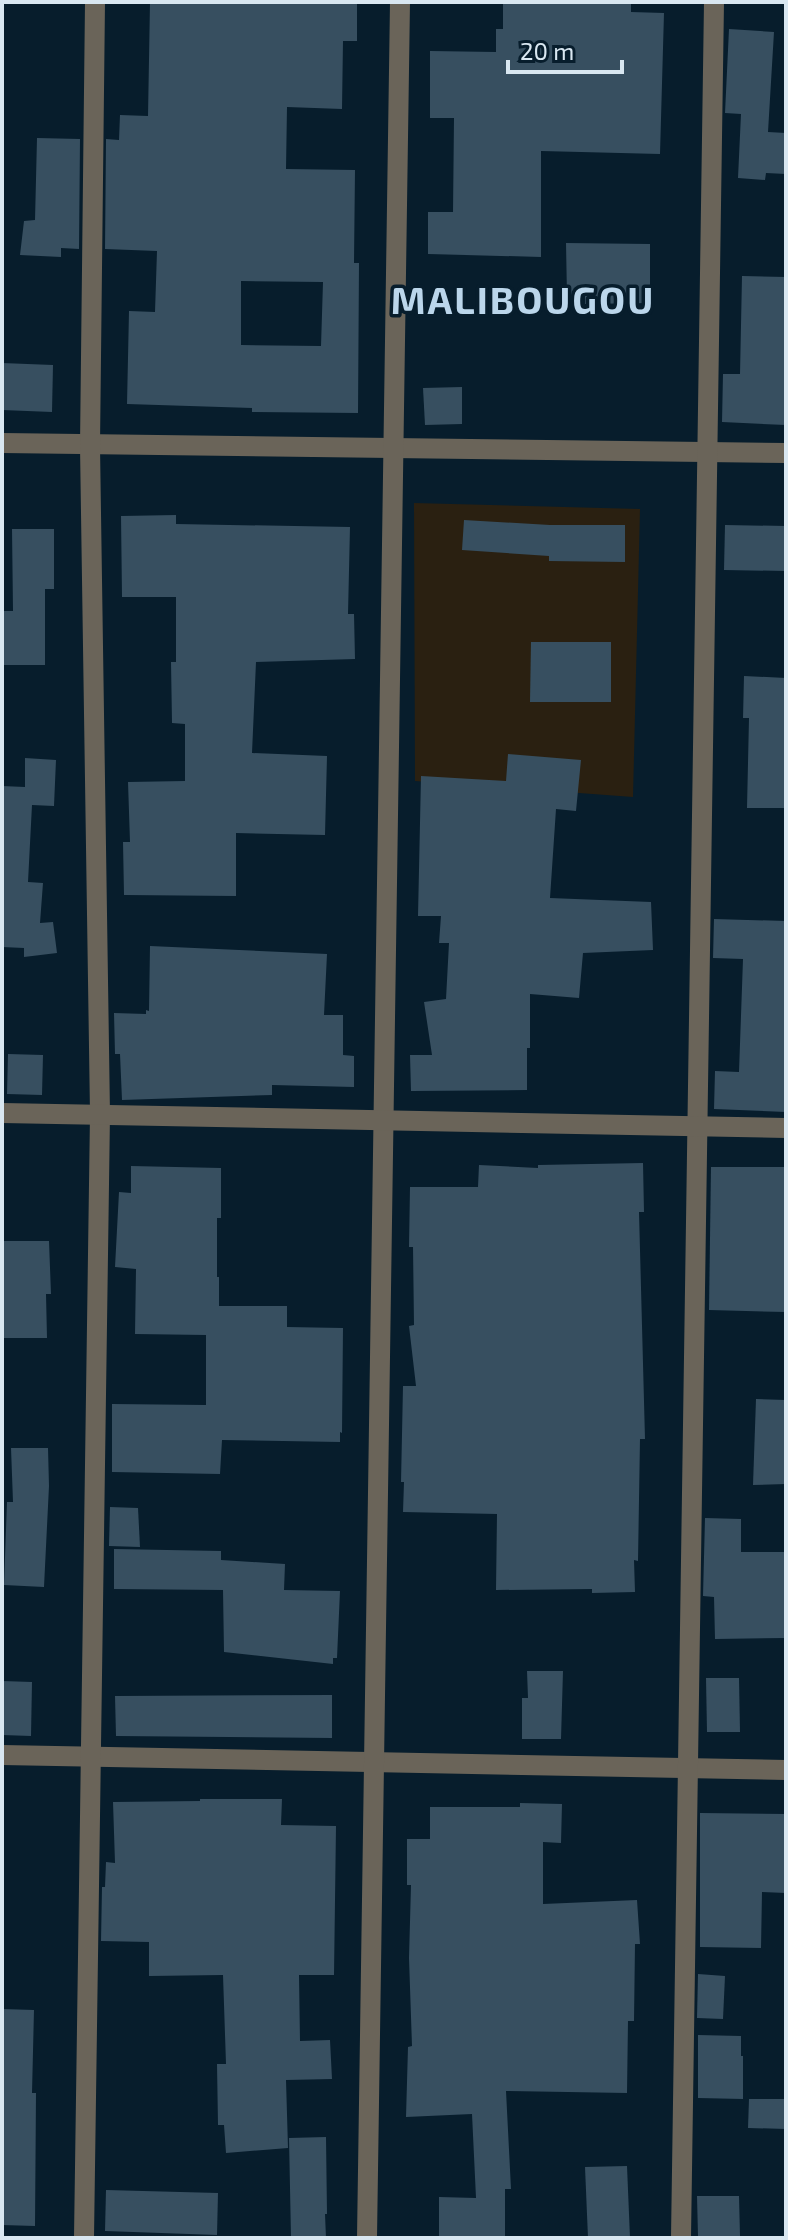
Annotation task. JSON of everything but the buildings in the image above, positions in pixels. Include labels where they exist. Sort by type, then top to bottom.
[{"type":"street","points":[[84,2238],[100,1114],[90,446],[95,2]]},
{"type":"street","points":[[367,2238],[400,2]]},
{"type":"street","points":[[681,2238],[714,2]]},
{"type":"street","points":[[2,443],[786,453]]},
{"type":"street","points":[[2,1113],[786,1128]]},
{"type":"street","points":[[2,1755],[786,1770]]},
{"type":"shaded area","points":[[414,503],[640,509],[633,797],[415,781]]},
{"type":"district","name":"MALIBOUGOU","points":[[523,299]]}]
